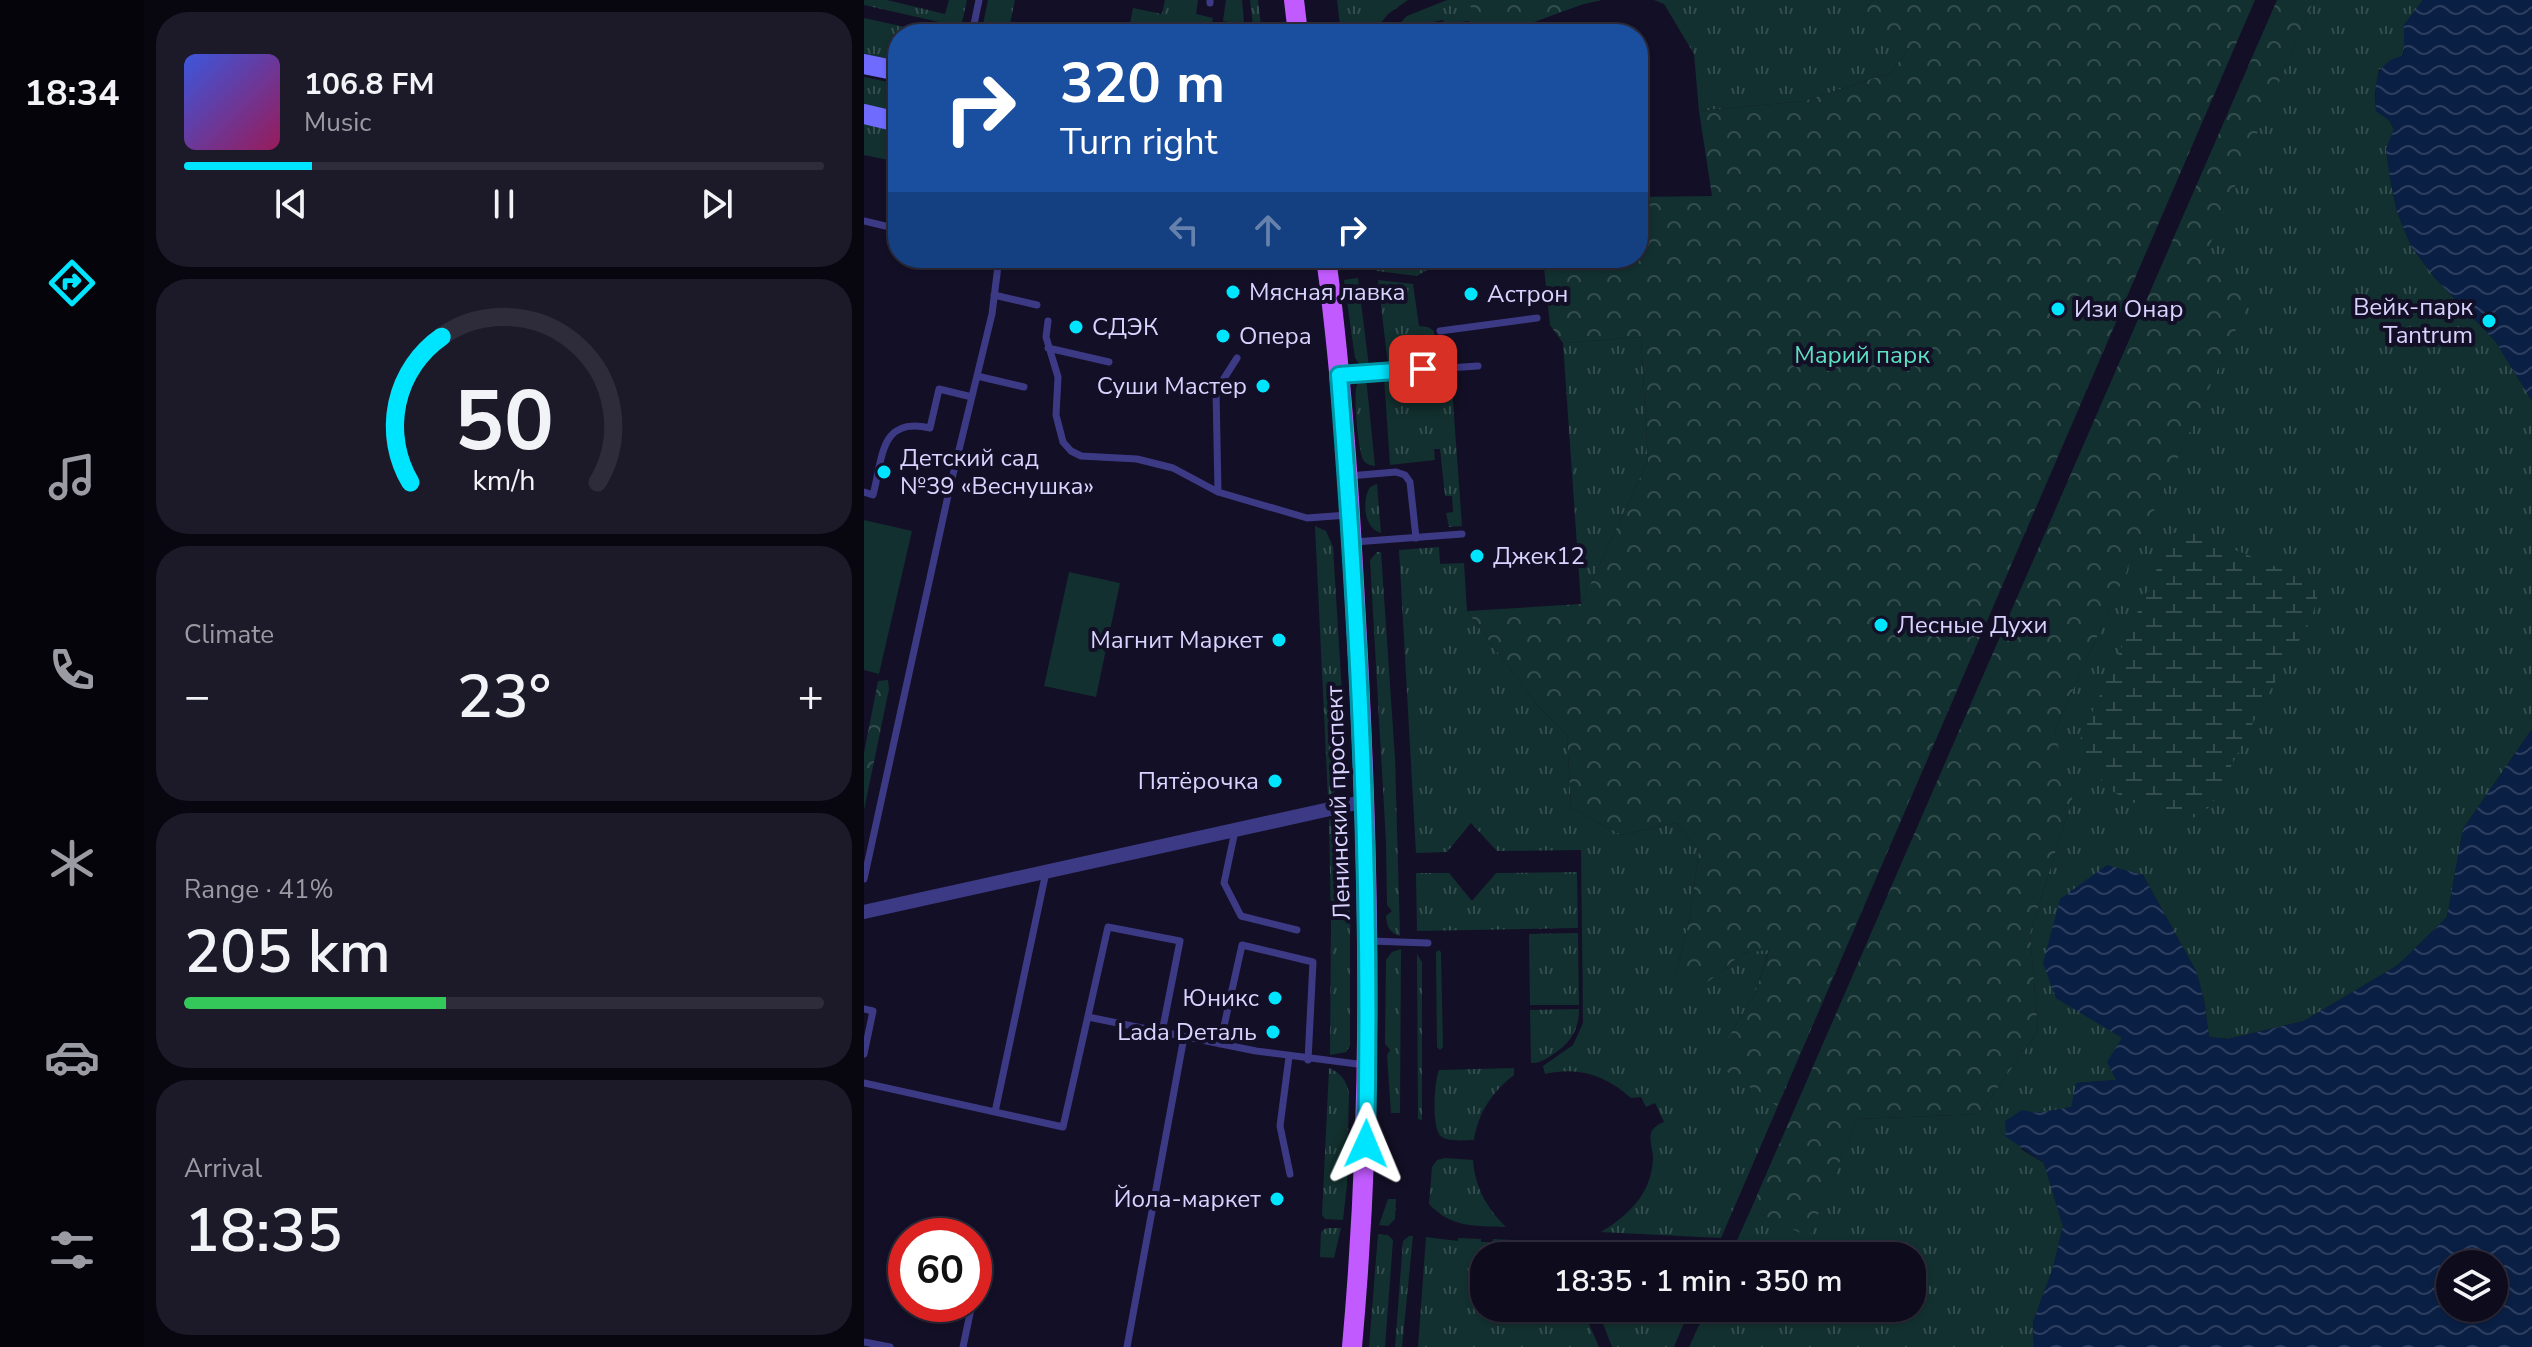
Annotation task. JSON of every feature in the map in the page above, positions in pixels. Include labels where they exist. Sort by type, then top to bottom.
[{"type":"main road","points":[[1294,0],[1297,24]]},
{"type":"main road","points":[[864,64],[888,69]]},
{"type":"main road","points":[[864,114],[888,120]]},
{"type":"main road","name":"Ленинский проспект","points":[[1327,268],[1352,542],[1366,801],[1368,1066],[1366,1144],[1352,1347]]},
{"type":"street","points":[[864,912],[1366,801]]},
{"type":"lane","points":[[974,24],[979,0]]},
{"type":"lane","points":[[864,221],[888,227]]},
{"type":"lane","points":[[864,879],[992,314],[998,268]]},
{"type":"lane","points":[[994,295],[1037,305]]},
{"type":"lane","points":[[1440,331],[1537,318]]},
{"type":"lane","points":[[1048,321],[1046,337],[1058,377],[1058,427],[1063,442],[1071,451],[1081,456],[1137,459],[1173,468],[1218,492],[1307,518],[1350,515]]},
{"type":"lane","points":[[1048,348],[1109,362]]},
{"type":"lane","points":[[1218,492],[1216,391],[1237,358]]},
{"type":"lane","points":[[1339,375],[1478,366]]},
{"type":"lane","points":[[977,376],[1024,387]]},
{"type":"lane","points":[[864,492],[873,495],[888,436],[901,426],[930,428],[939,389],[972,397]]},
{"type":"lane","points":[[1347,476],[1396,472],[1405,475],[1410,482],[1416,538]]},
{"type":"lane","points":[[1352,542],[1462,534]]},
{"type":"lane","points":[[1235,831],[1224,883],[1241,916],[1297,930]]},
{"type":"lane","points":[[995,1112],[1046,872]]},
{"type":"lane","points":[[864,1083],[1063,1127],[1108,927],[1180,941],[1162,1032]]},
{"type":"lane","points":[[1369,941],[1428,943]]},
{"type":"lane","points":[[1220,1044],[1242,945],[1313,962],[1308,1060]]},
{"type":"lane","points":[[864,1009],[873,1011],[864,1054]]},
{"type":"lane","points":[[1088,1017],[1289,1057],[1368,1066]]},
{"type":"lane","points":[[1127,1347],[1184,1037]]},
{"type":"lane","points":[[1289,1057],[1280,1126],[1290,1174]]},
{"type":"lane","points":[[963,1347],[968,1322]]},
{"type":"lane","points":[[864,1342],[890,1347]]},
{"type":"green space","points":[[864,0],[887,0],[945,14],[949,0],[967,0],[962,24],[948,24],[864,5]]},
{"type":"green space","points":[[988,0],[1015,0],[1010,24],[983,24]]},
{"type":"green space","points":[[1165,0],[1198,0],[1196,14],[1213,18],[1212,24],[1130,24],[1133,8],[1162,14]]},
{"type":"green space","points":[[1226,0],[1242,0],[1244,24],[1223,21]]},
{"type":"green space","points":[[1250,0],[1258,0],[1261,24],[1253,24]]},
{"type":"green space","points":[[1337,0],[1408,0],[1380,24],[1340,24]]},
{"type":"green space","points":[[1447,0],[1601,0],[1528,24],[1470,24],[1469,21],[1444,24],[1443,20],[1426,24],[1399,24],[1407,16]]},
{"type":"green space","points":[[1464,0],[1601,0],[1528,24],[1492,24]]},
{"type":"green space","points":[[1654,0],[1874,0],[1866,6],[1908,50],[1890,73],[1804,101],[1699,111],[1694,54],[1664,4]]},
{"type":"green space","name":"Марий парк","points":[[1874,0],[2255,0],[1777,1106],[1720,1067],[1728,1038],[1755,994],[1769,950],[1742,953],[1691,993],[1676,972],[1690,917],[1699,850],[1676,823],[1622,835],[1571,808],[1567,735],[1537,705],[1467,611],[1581,604],[1648,461],[1641,337],[1563,343],[1550,325],[1544,268],[1648,268],[1648,197],[1712,196],[1699,111],[1804,101],[1890,73],[1908,50],[1872,28],[1866,6]]},
{"type":"green space","points":[[2255,0],[1721,1238],[1601,1232],[1621,1218],[1643,1192],[1652,1171],[1651,1133],[1664,1122],[1655,1103],[1646,1107],[1641,1097],[1631,1098],[1602,1078],[1569,1071],[1545,1074],[1543,1066],[1573,1045],[1583,1023],[1581,850],[1497,851],[1471,823],[1447,852],[1416,853],[1399,550],[1439,547],[1440,564],[1464,563],[1467,611],[1537,705],[1567,735],[1571,808],[1622,835],[1676,823],[1699,850],[1690,917],[1676,972],[1720,973],[1742,953],[1769,949],[1755,994],[1728,1038],[1777,1105]]},
{"type":"green space","points":[[2277,0],[2314,0],[2202,263],[2255,287],[2054,732],[2073,796],[2030,933],[2038,1031],[1979,1114],[1857,1119],[1809,1237],[1751,1209]]},
{"type":"green space","points":[[2314,0],[2423,0],[2404,25],[2402,56],[2379,70],[2375,94],[2376,111],[2389,120],[2394,129],[2386,149],[2397,212],[2411,246],[2434,277],[2496,342],[2532,401],[2532,729],[2463,829],[2447,917],[2398,965],[2304,1021],[2228,1039],[2209,1037],[2196,971],[2143,875],[2107,866],[2056,998],[2122,1037],[2117,1080],[2076,1083],[2072,1107],[2037,1113],[2022,1111],[2021,1149],[2044,1163],[2063,1226],[2053,1268],[2033,1322],[2034,1347],[1689,1347],[1701,1322],[1926,1322],[1926,1242],[1736,1242],[1751,1209],[1809,1236],[1857,1119],[1979,1114],[2038,1031],[2030,933],[2073,796],[2054,732],[2254,288],[2201,263]]},
{"type":"green space","points":[[864,18],[891,24],[888,24],[888,59],[864,54]]},
{"type":"green space","points":[[864,77],[888,82],[888,111],[864,106]]},
{"type":"green space","points":[[864,124],[888,129],[888,160],[864,155]]},
{"type":"green space","points":[[1377,268],[1427,270],[1417,276],[1377,271]]},
{"type":"green space","points":[[1358,278],[1369,367],[1361,366],[1355,358],[1344,280]]},
{"type":"green space","points":[[1378,280],[1413,284],[1419,326],[1434,331],[1436,353],[1433,359],[1388,365]]},
{"type":"green space","points":[[1641,337],[1648,461],[1581,604],[1563,343]]},
{"type":"green space","points":[[1451,374],[1462,526],[1449,527],[1446,513],[1453,512],[1452,496],[1445,496],[1440,449],[1434,449],[1435,460],[1390,465],[1384,377],[1389,376],[1390,380]]},
{"type":"green space","points":[[1366,377],[1375,466],[1364,461],[1357,423],[1357,385]]},
{"type":"green space","points":[[1377,484],[1381,533],[1371,526],[1365,506],[1370,487]]},
{"type":"green space","points":[[864,520],[912,531],[879,674],[864,670]]},
{"type":"green space","points":[[1315,526],[1326,531],[1333,547],[1346,759],[1342,784],[1328,798]]},
{"type":"green space","points":[[2173,533],[2194,533],[2313,582],[2318,595],[2311,620],[2264,701],[2211,806],[2190,820],[2167,817],[2106,788],[2079,742]]},
{"type":"green space","points":[[1381,552],[1395,758],[1400,936],[1389,929],[1386,916],[1392,911],[1387,905],[1370,560]]},
{"type":"green space","points":[[1069,572],[1120,583],[1096,697],[1044,686]]},
{"type":"green space","points":[[888,680],[889,689],[864,810],[864,753],[878,681]]},
{"type":"green space","points":[[1329,819],[1342,826],[1350,841],[1350,1046],[1346,1052],[1330,1055],[1331,927]]},
{"type":"green space","points":[[1577,872],[1578,928],[1417,931],[1416,873],[1449,873],[1472,901],[1496,873]]},
{"type":"green space","points":[[1578,933],[1579,1005],[1530,1005],[1529,934]]},
{"type":"green space","points":[[1401,949],[1400,1113],[1391,1113],[1387,1055],[1390,1050],[1385,1044],[1386,960],[1392,952]]},
{"type":"green space","points":[[1439,950],[1443,1047],[1440,1050],[1437,1047],[1436,952]]},
{"type":"green space","points":[[1417,954],[1422,962],[1422,1120],[1418,1119]]},
{"type":"green space","points":[[1579,1009],[1575,1032],[1567,1043],[1547,1058],[1531,1063],[1530,1010]]},
{"type":"green space","points":[[1329,1068],[1343,1078],[1349,1093],[1343,1220],[1325,1219],[1322,1215]]},
{"type":"green space","points":[[1514,1068],[1514,1075],[1493,1096],[1483,1112],[1474,1140],[1442,1137],[1435,1116],[1439,1070]]},
{"type":"green space","points":[[1437,1160],[1473,1160],[1483,1197],[1506,1227],[1455,1222],[1429,1204],[1432,1167]]},
{"type":"green space","points":[[1388,1199],[1396,1199],[1395,1219],[1388,1226],[1379,1225]]},
{"type":"green space","points":[[1326,1228],[1341,1228],[1334,1258],[1320,1257],[1321,1232]]},
{"type":"green space","points":[[1378,1234],[1388,1235],[1393,1240],[1385,1347],[1369,1347]]},
{"type":"green space","points":[[1413,1236],[1402,1347],[1395,1347],[1403,1241]]},
{"type":"green space","points":[[1426,1237],[1458,1241],[1458,1238],[1481,1239],[1481,1242],[1470,1242],[1470,1322],[1588,1322],[1599,1347],[1418,1347]]},
{"type":"green space","points":[[1493,1239],[1514,1242],[1492,1242]]},
{"type":"green space","points":[[1602,1322],[1684,1322],[1674,1347],[1612,1347]]},
{"type":"water","points":[[2423,0],[2532,0],[2532,401],[2496,342],[2434,277],[2411,246],[2397,212],[2386,149],[2394,129],[2389,120],[2376,111],[2376,84],[2386,64],[2402,56],[2404,25]]},
{"type":"water","points":[[2532,729],[2532,1347],[2034,1347],[2033,1322],[2053,1268],[2063,1226],[2044,1163],[2006,1137],[2005,1121],[2022,1110],[2037,1113],[2071,1107],[2076,1083],[2116,1080],[2107,1062],[2122,1038],[2056,998],[2043,963],[2060,899],[2107,865],[2143,875],[2196,971],[2209,1037],[2228,1039],[2304,1021],[2398,965],[2447,917],[2463,829]]},
{"type":"place","name":"Мясная лавка","points":[[1233,292]]},
{"type":"place","name":"Астрон","points":[[1471,294]]},
{"type":"place","name":"Изи Онар","points":[[2058,309]]},
{"type":"place","name":"Вейк-парк Tantrum","points":[[2489,321]]},
{"type":"place","name":"СДЭК","points":[[1076,327]]},
{"type":"place","name":"Опера","points":[[1223,336]]},
{"type":"place","name":"Суши Мастер","points":[[1263,386]]},
{"type":"place","name":"Детский сад №39 «Веснушка»","points":[[884,472]]},
{"type":"place","name":"Джек12","points":[[1477,556]]},
{"type":"place","name":"Лесные Духи","points":[[1881,625]]},
{"type":"place","name":"Магнит Маркет","points":[[1279,640]]},
{"type":"place","name":"Пятёрочка","points":[[1275,781]]},
{"type":"place","name":"Юникс","points":[[1275,998]]},
{"type":"place","name":"Lada Dеталь","points":[[1273,1032]]},
{"type":"place","name":"Йола-маркет","points":[[1277,1199]]},
{"type":"route","points":[[1366,1144],[1369,1027],[1366,801],[1352,542],[1339,375],[1423,369]]}]
